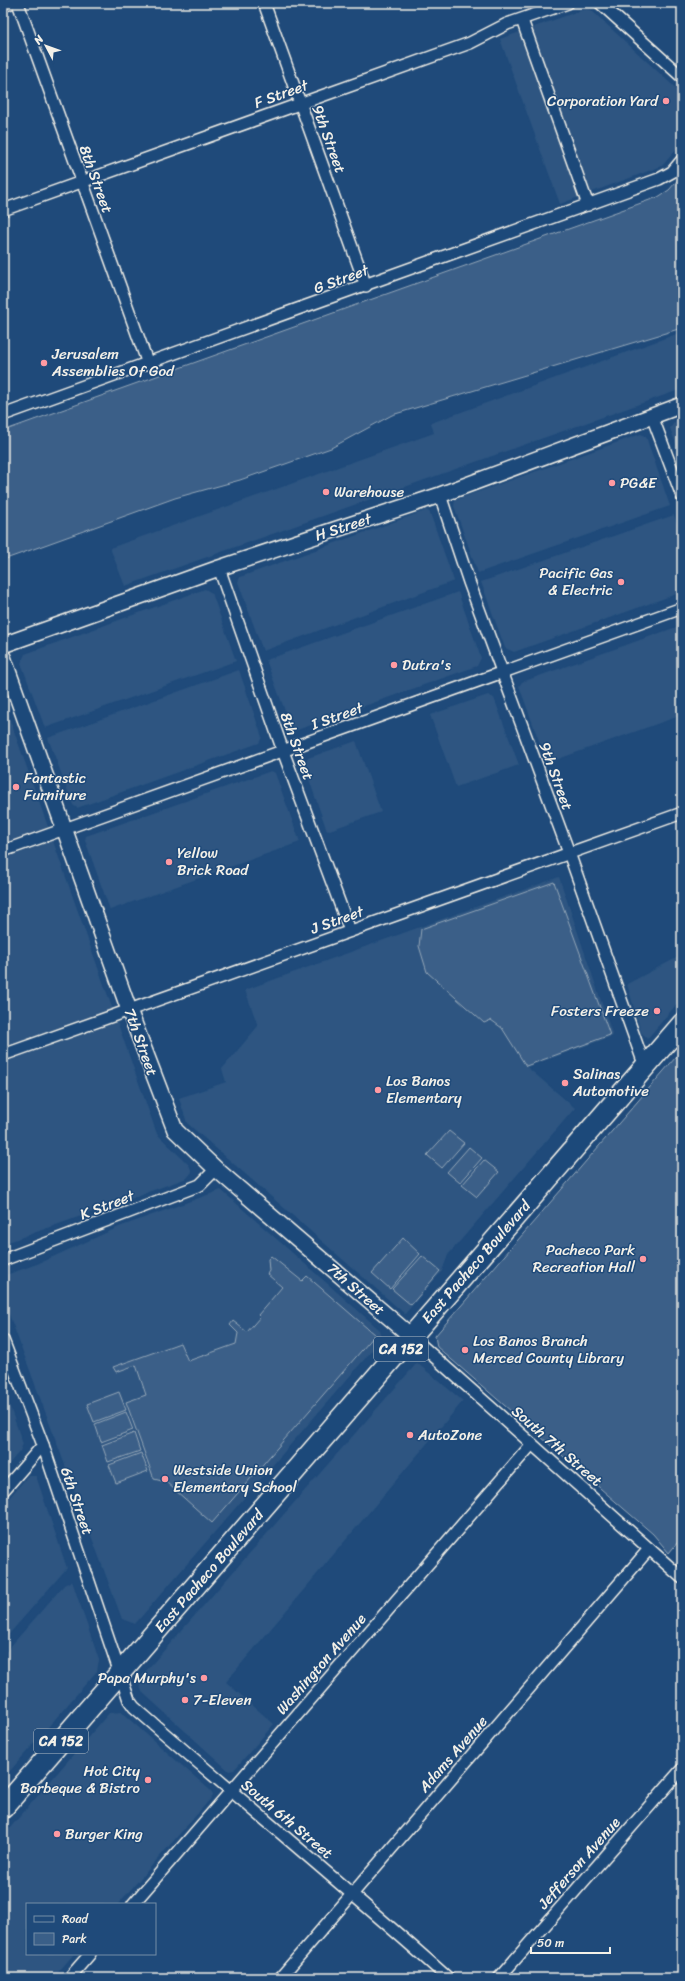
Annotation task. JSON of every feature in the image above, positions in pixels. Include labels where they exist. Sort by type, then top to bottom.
[{"type":"highway","name":"East Pacheco Boulevard","points":[[3,1808],[681,1027]]},
{"type":"street","points":[[3,6],[11,3]]},
{"type":"street","name":"8th Street","points":[[18,3],[81,182],[148,364]]},
{"type":"street","name":"9th Street","points":[[264,3],[366,286]]},
{"type":"street","name":"F Street","points":[[3,210],[470,43],[507,24],[568,3]]},
{"type":"street","points":[[600,3],[682,77]]},
{"type":"street","points":[[522,20],[588,206]]},
{"type":"street","name":"G Street","points":[[3,416],[588,206],[659,179],[672,172],[682,160]]},
{"type":"street","name":"H Street","points":[[3,645],[219,568],[440,495],[682,405]]},
{"type":"street","points":[[652,416],[682,496]]},
{"type":"street","name":"9th Street","points":[[440,495],[502,672],[569,853],[645,1067]]},
{"type":"street","name":"8th Street","points":[[219,568],[283,752],[350,931]]},
{"type":"street","name":"I Street","points":[[3,851],[682,608]]},
{"type":"street","name":"7th Street","points":[[3,657],[129,1010],[175,1130],[216,1168],[412,1337]]},
{"type":"street","name":"J Street","points":[[3,1055],[682,813]]},
{"type":"street","name":"K Street","points":[[3,1260],[200,1185],[216,1168]]},
{"type":"street","name":"South 7th Street","points":[[412,1337],[682,1578]]},
{"type":"street","name":"6th Street","points":[[3,1340],[43,1445],[120,1674]]},
{"type":"street","name":"Washington Avenue","points":[[134,1903],[532,1444]]},
{"type":"street","points":[[3,1491],[43,1445]]},
{"type":"street","name":"Adams Avenue","points":[[280,1978],[649,1548]]},
{"type":"street","name":"South 6th Street","points":[[120,1674],[129,1700],[134,1707],[230,1791],[353,1893],[448,1978]]},
{"type":"street","name":"Jefferson Avenue","points":[[499,1978],[682,1769]]},
{"type":"street","points":[[69,1978],[89,1955]]},
{"type":"shaded area","name":"Corporation Yard","points":[[585,9],[591,10],[682,94],[682,143],[662,166],[560,204],[500,39]]},
{"type":"shaded area","points":[[682,332],[682,389],[125,586],[110,548],[434,433],[431,423]]},
{"type":"shaded area","points":[[682,416],[682,460],[670,428],[678,418]]},
{"type":"shaded area","points":[[641,434],[646,437],[670,506],[478,573],[454,506],[455,500]]},
{"type":"shaded area","points":[[427,510],[430,513],[454,581],[263,651],[238,582],[240,577]]},
{"type":"shaded area","points":[[674,515],[682,537],[682,592],[514,652],[505,648],[481,582]]},
{"type":"shaded area","points":[[205,589],[212,593],[236,661],[45,728],[21,663],[25,654]]},
{"type":"shaded area","points":[[458,592],[481,658],[477,666],[297,730],[291,727],[266,660]]},
{"type":"shaded area","points":[[682,625],[682,715],[547,763],[519,686],[522,682]]},
{"type":"shaded area","points":[[239,670],[262,737],[259,743],[77,808],[73,805],[48,738]]},
{"type":"shaded area","points":[[488,695],[494,698],[519,765],[456,787],[430,715]]},
{"type":"shaded area","points":[[3,700],[157,1134],[189,1165],[192,1172],[187,1178],[3,1244]]},
{"type":"shaded area","points":[[356,741],[381,812],[327,831],[304,765],[308,758]]},
{"type":"shaded area","points":[[271,771],[275,773],[300,842],[110,910],[85,840],[86,836]]},
{"type":"shaded area","name":"Los Banos Elementary","points":[[559,877],[613,1036],[527,1067],[575,1108],[448,1255],[442,1271],[405,1314],[187,1123],[179,1098],[226,1082],[222,1069],[258,1026],[245,990]]},
{"type":"shaded area","points":[[682,955],[682,998],[647,1039],[641,1032],[627,984]]},
{"type":"shaded area","name":"Westside Union Elementary School","points":[[221,1190],[380,1330],[382,1339],[135,1624],[122,1619],[3,1298],[3,1276],[37,1264],[119,1227]]},
{"type":"shaded area","points":[[417,1363],[463,1401],[226,1682],[274,1724],[234,1770],[229,1771],[142,1692],[138,1680]]},
{"type":"shaded area","points":[[3,1387],[23,1444],[20,1451],[3,1471]]},
{"type":"shaded area","points":[[28,1476],[36,1476],[67,1568],[3,1641],[3,1505]]},
{"type":"shaded area","points":[[72,1581],[99,1660],[97,1671],[3,1779],[3,1655],[64,1585]]},
{"type":"shaded area","points":[[121,1712],[211,1791],[213,1796],[119,1903],[26,1903],[26,1955],[73,1955],[53,1978],[3,1978],[3,1836],[109,1713]]},
{"type":"green space","points":[[682,175],[682,328],[392,415],[331,448],[240,480],[175,498],[3,560],[3,431],[658,197],[669,190]]},
{"type":"green space","points":[[554,882],[610,1035],[526,1066],[502,1028],[491,1020],[484,1023],[427,972],[419,946],[421,929]]},
{"type":"green space","points":[[682,1050],[682,1537],[669,1553],[653,1534],[437,1347],[435,1336]]},
{"type":"green space","points":[[449,1131],[464,1143],[442,1168],[427,1155]]},
{"type":"green space","points":[[469,1147],[482,1158],[460,1183],[447,1172]]},
{"type":"green space","points":[[484,1160],[499,1172],[477,1197],[462,1185]]},
{"type":"green space","points":[[403,1238],[420,1254],[390,1289],[372,1273]]},
{"type":"green space","points":[[271,1256],[302,1281],[307,1276],[375,1335],[212,1523],[166,1482],[154,1479],[126,1402],[146,1395],[136,1365],[116,1372],[113,1367],[180,1343],[188,1361],[236,1344],[238,1333],[230,1325],[233,1321],[247,1332],[260,1317],[258,1315],[282,1287],[267,1274],[269,1271],[268,1259]]},
{"type":"green space","points":[[422,1256],[440,1271],[411,1305],[392,1289]]},
{"type":"green space","points":[[119,1392],[126,1410],[94,1422],[87,1404]]},
{"type":"green space","points":[[126,1412],[133,1430],[101,1442],[95,1424]]},
{"type":"green space","points":[[134,1433],[140,1451],[108,1462],[102,1445]]},
{"type":"green space","points":[[141,1453],[148,1471],[116,1483],[109,1465]]},
{"type":"place","name":"Corporation Yard","points":[[666,101]]},
{"type":"place","name":"Jerusalem Assemblies Of God","points":[[44,363]]},
{"type":"place","name":"PG&E","points":[[612,483]]},
{"type":"place","name":"Warehouse","points":[[326,492]]},
{"type":"place","name":"Pacific Gas & Electric","points":[[621,582]]},
{"type":"place","name":"Dutra's","points":[[394,665]]},
{"type":"place","name":"Fantastic Furniture","points":[[16,787]]},
{"type":"place","name":"Yellow Brick Road","points":[[169,862]]},
{"type":"place","name":"Fosters Freeze","points":[[657,1011]]},
{"type":"place","name":"Salinas Automotive","points":[[565,1083]]},
{"type":"place","name":"Los Banos Elementary","points":[[378,1090]]},
{"type":"place","name":"Pacheco Park Recreation Hall","points":[[643,1259]]},
{"type":"place","name":"Los Banos Branch Merced County Library","points":[[465,1350]]},
{"type":"place","name":"AutoZone","points":[[410,1435]]},
{"type":"place","name":"Westside Union Elementary School","points":[[165,1479]]},
{"type":"place","name":"Papa Murphy's","points":[[204,1678]]},
{"type":"place","name":"7-Eleven","points":[[185,1700]]},
{"type":"place","name":"Hot City Barbeque & Bistro","points":[[148,1780]]},
{"type":"place","name":"Burger King","points":[[57,1834]]}]
